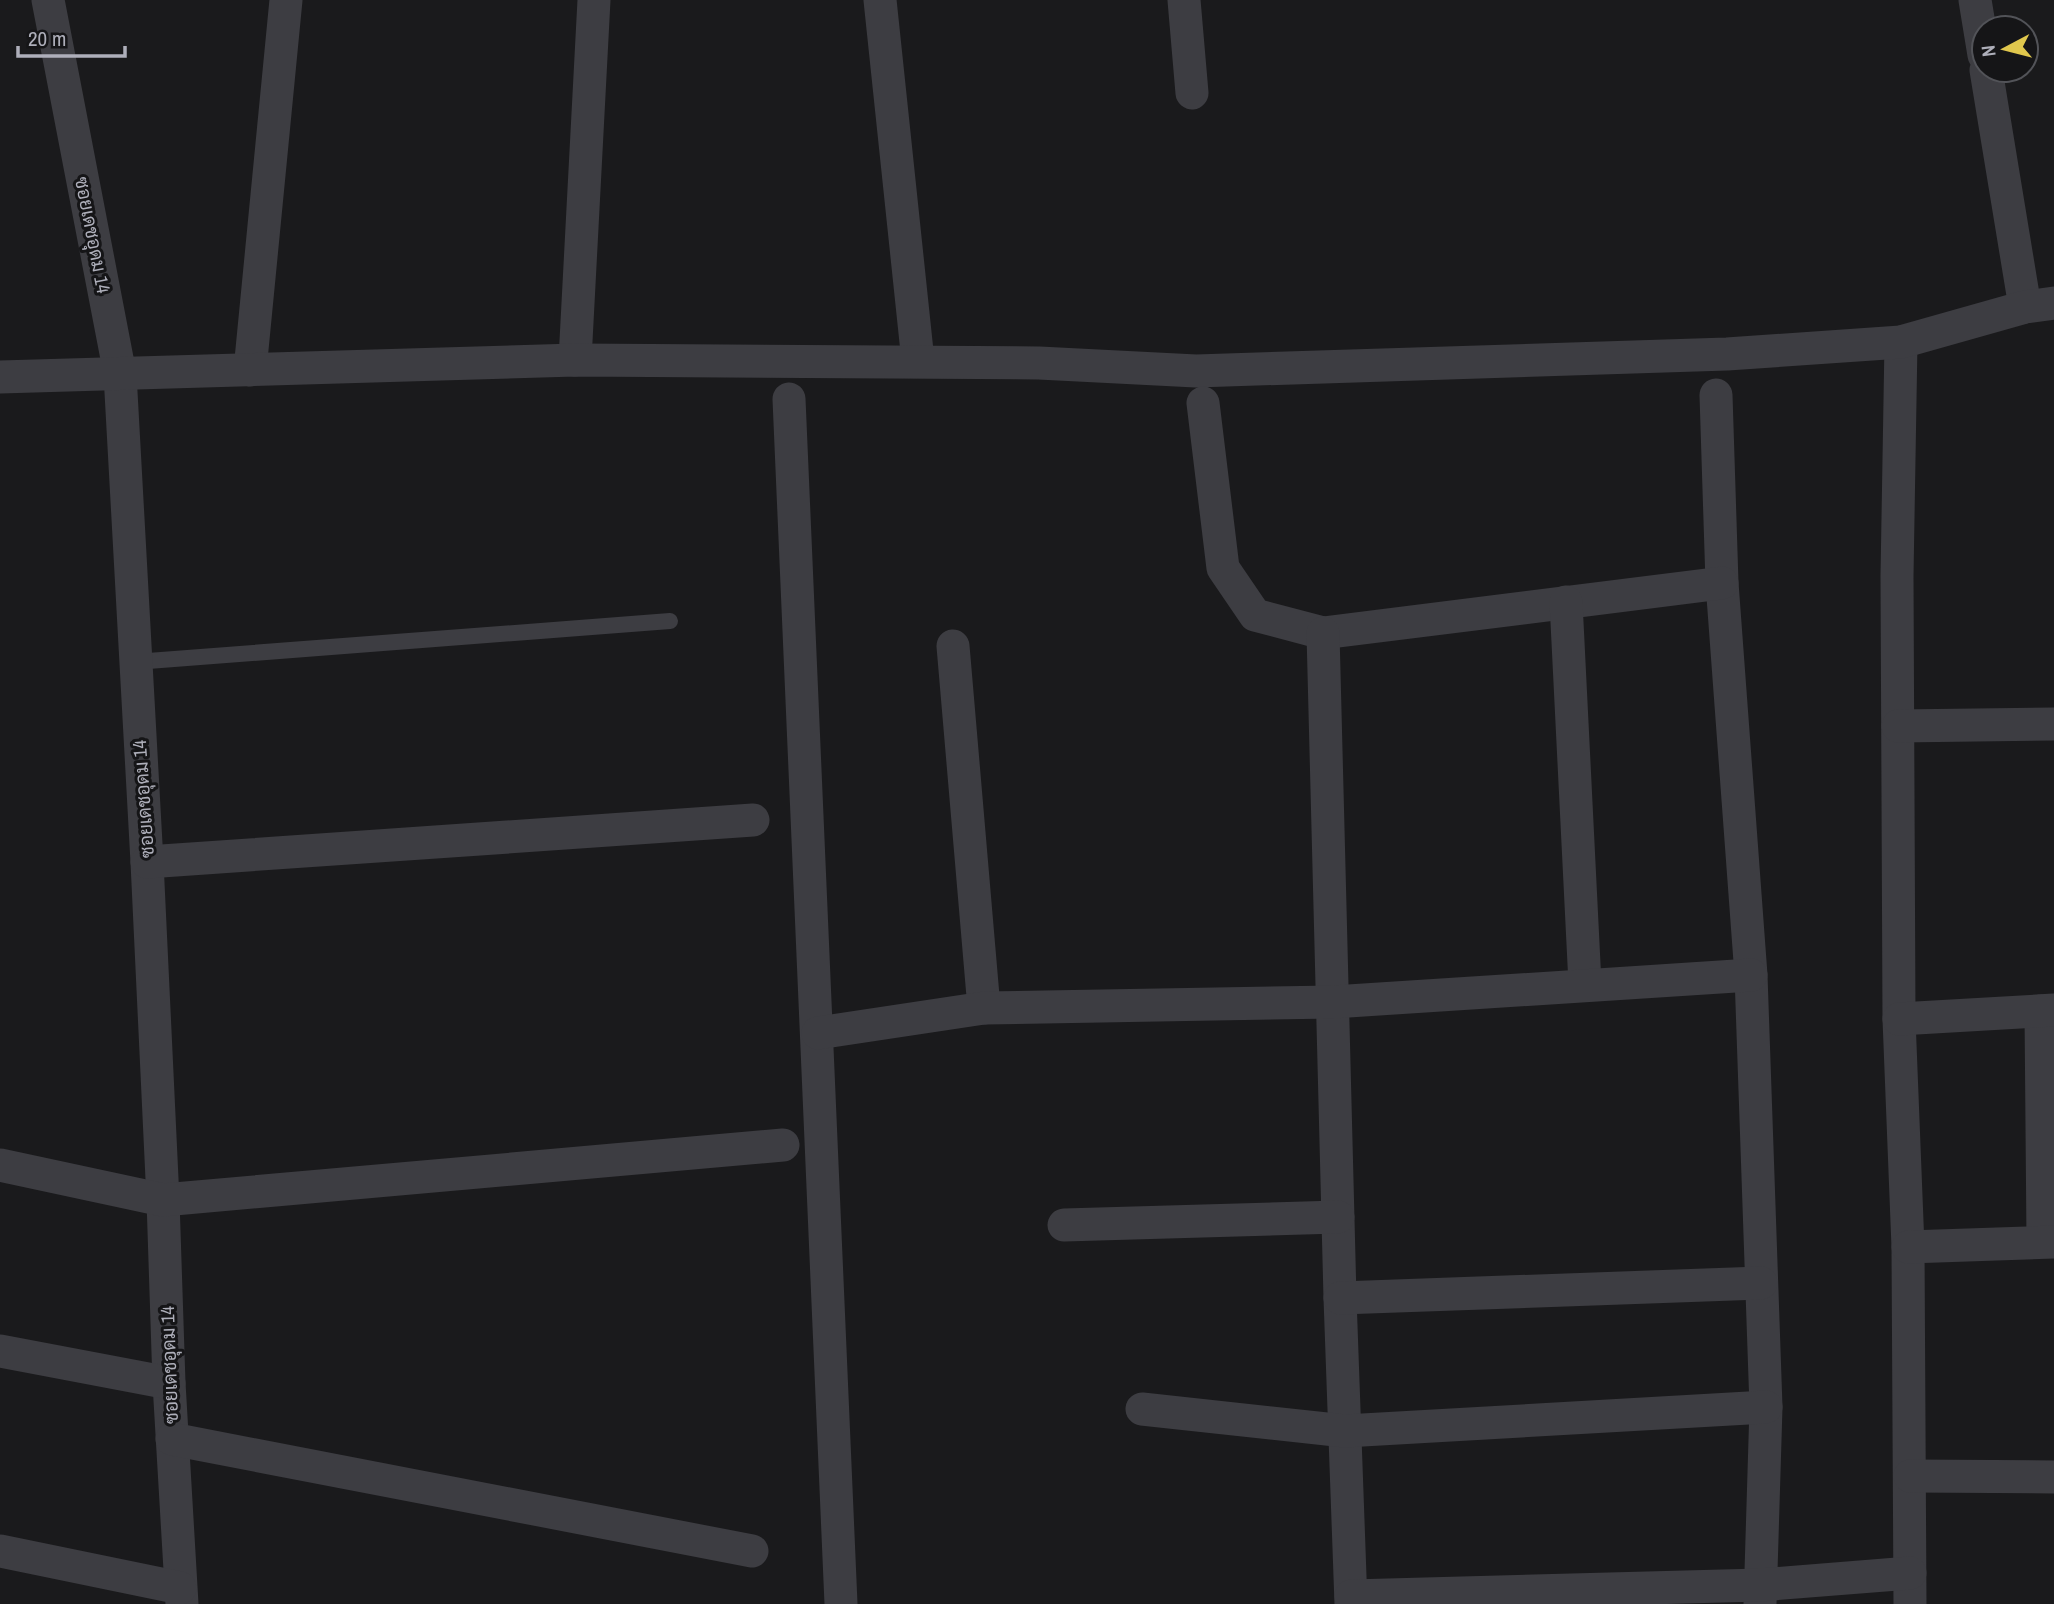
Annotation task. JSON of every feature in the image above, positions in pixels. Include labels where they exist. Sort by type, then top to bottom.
[{"type":"street","name":"ซอยเดชอุดม 14","points":[[48,0],[120,374],[147,862],[181,1596]]},
{"type":"street","points":[[250,370],[286,0]]},
{"type":"street","points":[[575,360],[594,0]]},
{"type":"street","points":[[880,0],[918,361]]},
{"type":"street","points":[[1184,0],[1192,93]]},
{"type":"street","points":[[0,377],[575,360],[1039,363],[1196,371],[1727,354],[1901,342],[2040,305],[1989,84]]},
{"type":"street","points":[[1323,633],[1340,1298],[1351,1600],[1760,1595],[1910,1589],[1908,1247],[1899,1019],[1897,576],[1901,342]]},
{"type":"street","points":[[1716,395],[1721,583],[1751,975],[1766,1407],[1760,1595]]},
{"type":"street","points":[[789,399],[841,1604]]},
{"type":"street","points":[[1203,403],[1223,568],[1255,615],[1323,633],[1721,583]]},
{"type":"street","points":[[1566,602],[1585,985]]},
{"type":"street","points":[[953,646],[984,1008]]},
{"type":"street","points":[[1898,726],[2054,724]]},
{"type":"street","points":[[147,862],[753,820]]},
{"type":"street","points":[[818,1033],[984,1008],[1333,1002],[1751,975]]},
{"type":"street","points":[[1899,1019],[2047,1011],[2049,1242],[1908,1247]]},
{"type":"street","points":[[0,1164],[163,1200],[783,1145]]},
{"type":"street","points":[[1064,1225],[1338,1217]]},
{"type":"street","points":[[1340,1298],[1761,1283]]},
{"type":"street","points":[[0,1351],[169,1382]]},
{"type":"street","points":[[1142,1409],[1345,1431],[1766,1407]]},
{"type":"street","points":[[172,1439],[752,1551]]},
{"type":"street","points":[[1909,1476],[2054,1477]]},
{"type":"street","points":[[0,1551],[181,1596]]},
{"type":"lane","points":[[135,662],[670,621]]}]
